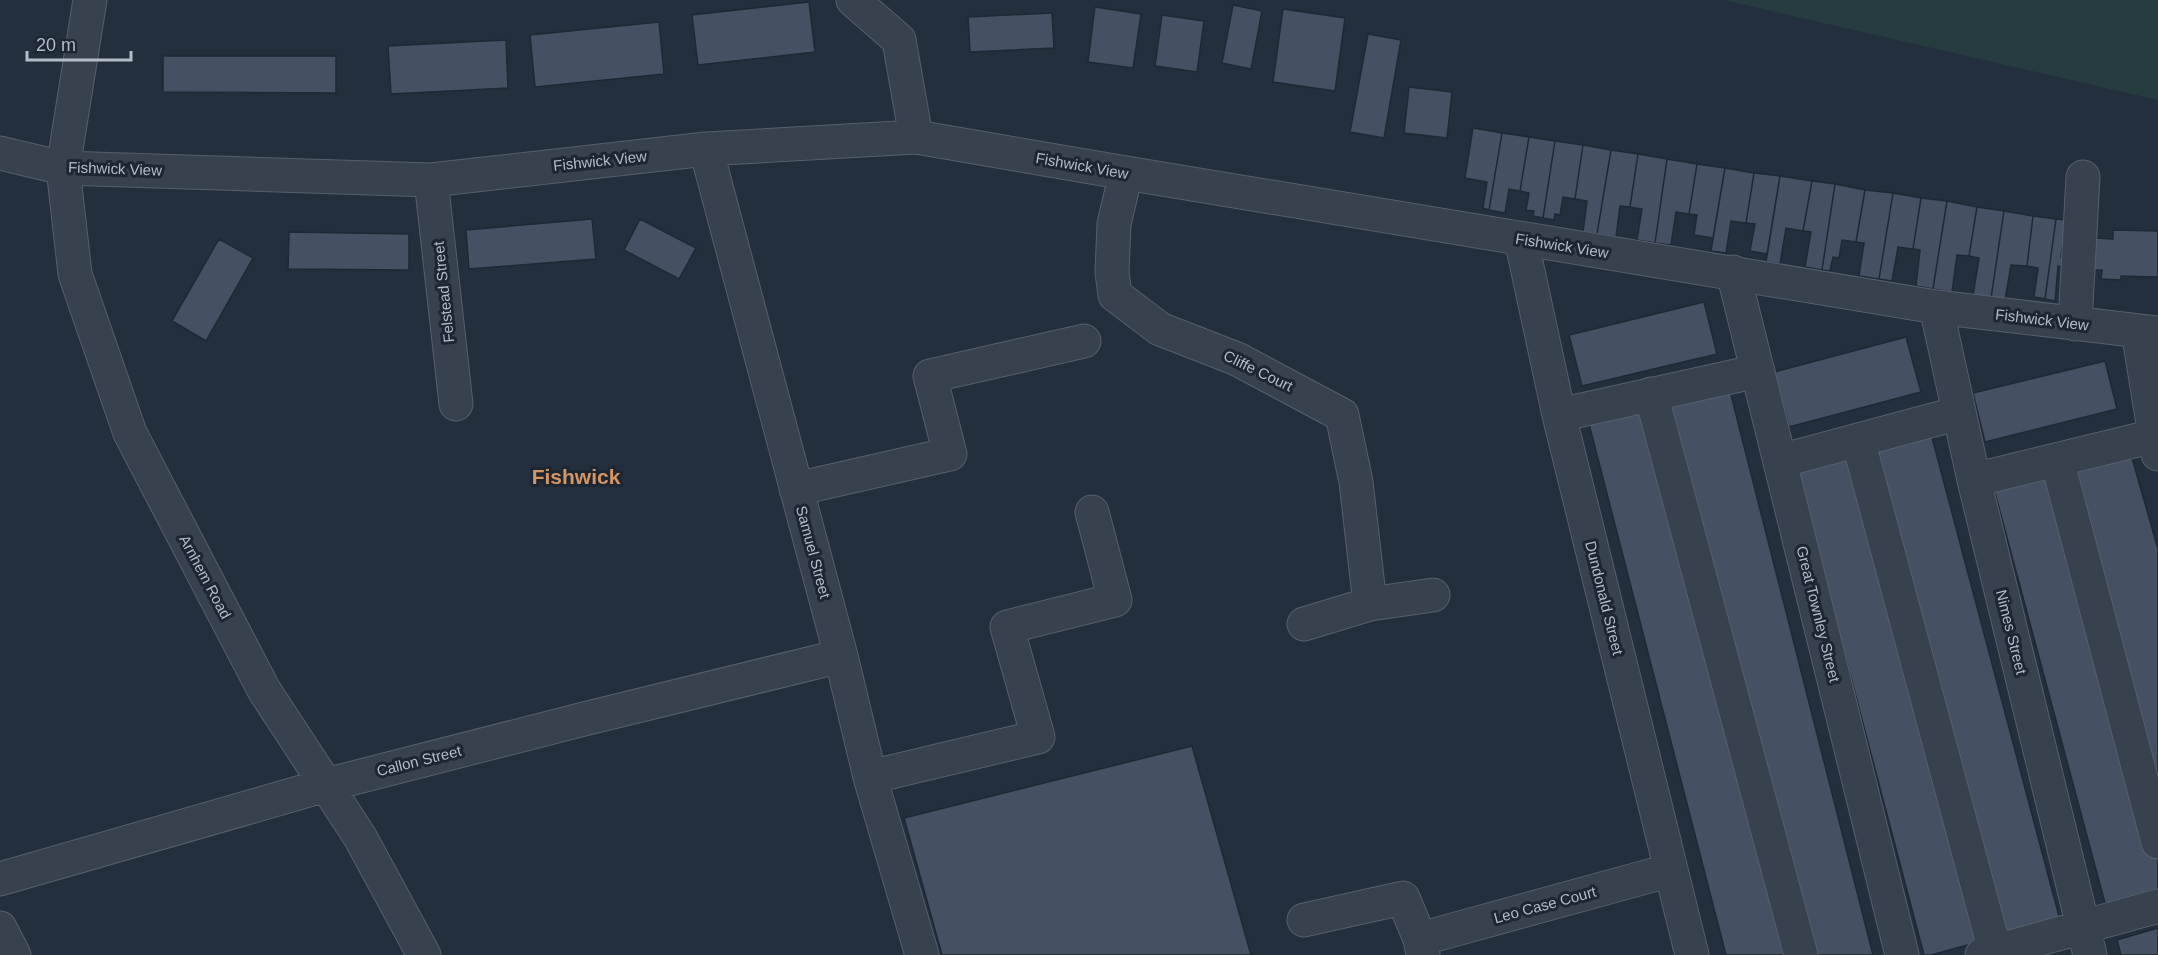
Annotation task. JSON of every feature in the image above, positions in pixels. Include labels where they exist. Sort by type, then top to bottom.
[{"type":"street","name":"Arnhem Road","points":[[90,0],[63,168],[75,274],[130,433],[264,690],[360,837],[424,955]]},
{"type":"street","points":[[854,0],[899,40],[916,137]]},
{"type":"street","name":"Fishwick View","points":[[0,153],[63,168],[431,180],[706,149],[916,137],[1521,239],[1733,272],[1936,308],[2148,332]]},
{"type":"street","name":"Samuel Street","points":[[706,149],[841,656],[870,777],[922,955]]},
{"type":"street","name":"Cliffe Court","points":[[1126,173],[1114,224],[1112,272],[1115,295],[1160,329],[1237,359],[1342,415],[1356,482],[1370,604]]},
{"type":"street","points":[[2075,324],[2082,177]]},
{"type":"street","name":"Felstead Street","points":[[431,180],[456,404]]},
{"type":"street","name":"Dundonald Street","points":[[1521,239],[1559,415],[1692,955]]},
{"type":"street","name":"Great Townley Street","points":[[1733,272],[1902,955]]},
{"type":"street","name":"Nimes Street","points":[[1936,308],[1974,480],[2087,941]]},
{"type":"street","points":[[1974,480],[2057,460],[2156,445],[2148,332]]},
{"type":"street","points":[[796,489],[950,454],[930,375],[1084,340]]},
{"type":"street","points":[[1559,415],[1758,371]]},
{"type":"street","points":[[1651,394],[1801,955]]},
{"type":"street","points":[[1780,461],[1959,413]]},
{"type":"street","points":[[1858,441],[1988,953],[2087,941],[2158,906]]},
{"type":"street","points":[[2057,460],[2158,842]]},
{"type":"street","points":[[870,777],[1038,737],[1007,627],[1115,600],[1092,512]]},
{"type":"street","points":[[1304,624],[1370,604],[1433,595]]},
{"type":"street","name":"Callon Street","points":[[0,879],[326,785],[841,656]]},
{"type":"street","name":"Leo Case Court","points":[[1304,921],[1403,898],[1422,947],[1671,870]]},
{"type":"street","points":[[0,928],[14,955]]},
{"type":"green space","points":[[1724,0],[2158,0],[2158,100]]},
{"type":"building","points":[[809,2],[815,52],[698,65],[692,15]]},
{"type":"building","points":[[1233,5],[1262,11],[1251,69],[1222,63]]},
{"type":"building","points":[[1095,7],[1141,14],[1133,68],[1088,62]]},
{"type":"building","points":[[1283,9],[1345,18],[1335,91],[1273,82]]},
{"type":"building","points":[[1052,13],[1054,48],[970,52],[968,17]]},
{"type":"building","points":[[1162,15],[1204,21],[1197,72],[1155,66]]},
{"type":"building","points":[[659,22],[664,74],[535,87],[530,35]]},
{"type":"building","points":[[1368,34],[1401,40],[1384,138],[1350,132]]},
{"type":"building","points":[[506,40],[508,88],[391,94],[388,46]]},
{"type":"building","points":[[163,56],[336,56],[336,93],[163,92]]},
{"type":"building","points":[[1409,87],[1452,92],[1447,138],[1404,133]]},
{"type":"building","points":[[1473,128],[1502,133],[1489,210],[1483,208],[1487,182],[1465,178]]},
{"type":"building","points":[[1502,133],[1529,137],[1520,191],[1509,189],[1505,213],[1489,210]]},
{"type":"building","points":[[1529,137],[1555,141],[1543,218],[1533,216],[1534,211],[1526,210],[1529,193],[1520,191]]},
{"type":"building","points":[[1555,141],[1583,145],[1575,199],[1563,197],[1560,215],[1555,214],[1554,220],[1543,218]]},
{"type":"building","points":[[1583,145],[1611,150],[1597,234],[1583,232],[1587,201],[1575,199]]},
{"type":"building","points":[[1611,150],[1638,154],[1630,207],[1620,206],[1616,237],[1597,234]]},
{"type":"building","points":[[1638,154],[1667,159],[1655,243],[1637,240],[1642,209],[1630,207]]},
{"type":"building","points":[[1667,159],[1697,164],[1689,214],[1676,212],[1671,245],[1655,243]]},
{"type":"building","points":[[1697,164],[1725,168],[1713,238],[1694,235],[1697,215],[1689,214]]},
{"type":"building","points":[[1725,168],[1754,173],[1746,223],[1731,221],[1726,253],[1711,251]]},
{"type":"building","points":[[1754,173],[1780,176],[1767,254],[1750,251],[1755,224],[1746,223]]},
{"type":"building","points":[[1780,176],[1812,181],[1803,231],[1786,228],[1780,264],[1766,262]]},
{"type":"building","points":[[1812,181],[1835,184],[1822,270],[1805,267],[1811,232],[1803,231]]},
{"type":"building","points":[[1835,184],[1865,190],[1856,242],[1842,240],[1839,258],[1833,257],[1830,271],[1822,270]]},
{"type":"building","points":[[1865,190],[1893,193],[1879,279],[1859,276],[1864,243],[1856,242]]},
{"type":"building","points":[[1893,193],[1921,198],[1913,249],[1898,247],[1892,281],[1879,279]]},
{"type":"building","points":[[1921,198],[1947,201],[1933,289],[1916,286],[1920,250],[1913,249]]},
{"type":"building","points":[[1947,201],[1977,207],[1969,256],[1957,255],[1952,292],[1933,289]]},
{"type":"building","points":[[1977,207],[2004,211],[1991,298],[1973,296],[1979,258],[1969,256]]},
{"type":"building","points":[[2004,211],[2033,216],[2027,266],[2011,265],[2005,300],[1991,298]]},
{"type":"building","points":[[2033,216],[2056,219],[2045,299],[2034,297],[2038,268],[2027,266]]},
{"type":"building","points":[[592,219],[596,259],[469,269],[466,230]]},
{"type":"building","points":[[640,219],[696,248],[679,279],[624,250]]},
{"type":"building","points":[[2056,219],[2066,220],[2061,257],[2067,260],[2066,267],[2058,266],[2055,301],[2045,299]]},
{"type":"building","points":[[2113,230],[2158,231],[2158,277],[2121,276],[2121,280],[2101,279],[2102,270],[2092,270],[2094,238],[2113,239]]},
{"type":"building","points":[[289,232],[409,234],[409,270],[288,269]]},
{"type":"building","points":[[219,239],[253,258],[206,341],[172,321]]},
{"type":"building","points":[[1704,302],[1717,354],[1582,386],[1569,335]]},
{"type":"building","points":[[1906,337],[1921,392],[1789,427],[1774,372]]},
{"type":"building","points":[[2105,361],[2117,409],[1985,442],[1973,393]]},
{"type":"building","points":[[1729,387],[1873,955],[1809,955],[1662,404]]},
{"type":"building","points":[[1647,410],[1785,955],[1726,955],[1589,424]]},
{"type":"building","points":[[1930,430],[2060,920],[2000,937],[1870,446]]},
{"type":"building","points":[[1853,454],[1982,941],[1931,955],[1924,955],[1796,469]]},
{"type":"building","points":[[2132,458],[2158,549],[2158,790],[2072,471]]},
{"type":"building","points":[[2055,473],[2158,861],[2158,893],[2106,907],[1994,489]]},
{"type":"building","points":[[1192,746],[1251,955],[942,955],[904,818]]},
{"type":"building","points":[[2158,928],[2158,955],[2121,955],[2117,940]]},
{"type":"district","name":"Fishwick","points":[[576,477]]}]
